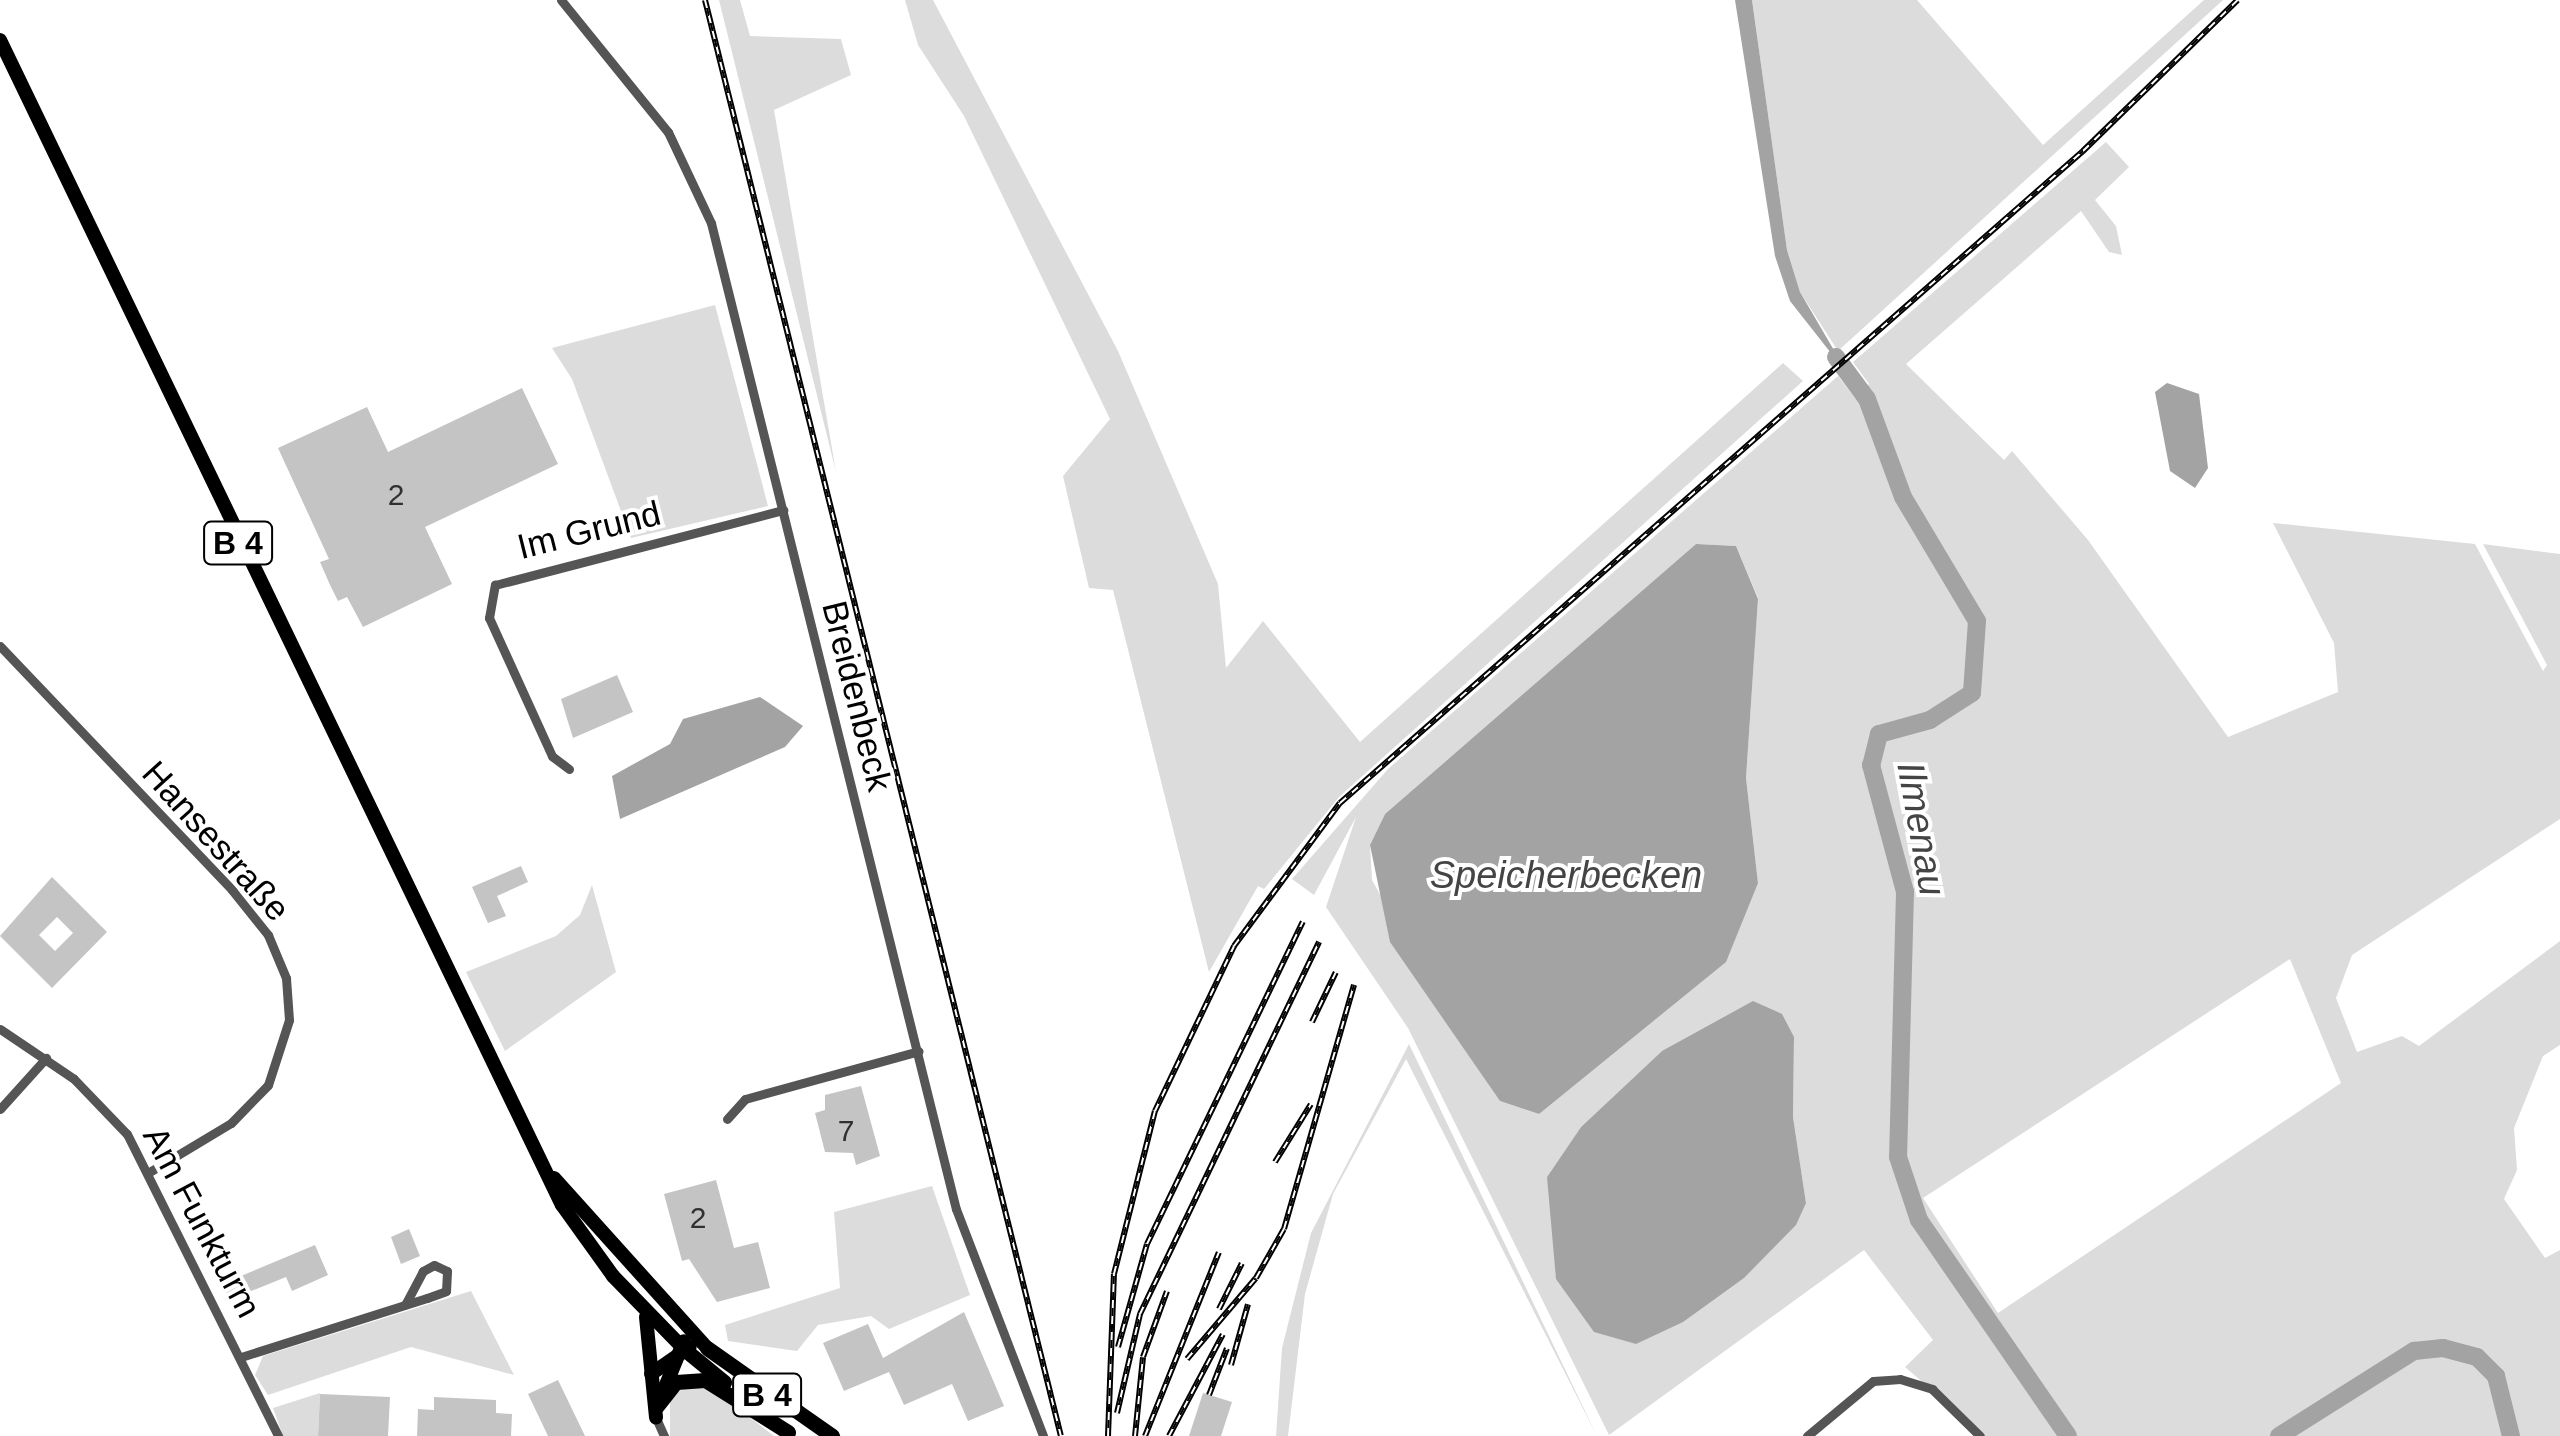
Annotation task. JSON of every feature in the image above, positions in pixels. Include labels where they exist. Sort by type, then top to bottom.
[{"type":"highway","name":"B 4","points":[[684,1348],[792,1434]]},
{"type":"highway","name":"B 4","points":[[707,1348],[832,1436]]},
{"type":"highway","points":[[656,1412],[680,1380],[705,1380],[792,1434]]},
{"type":"main road","name":"B 4","points":[[0,40],[543,1166],[580,1232],[640,1306],[684,1348]]},
{"type":"main road","name":"B 4","points":[[543,1166],[680,1324],[707,1348]]},
{"type":"main road","points":[[640,1306],[654,1341],[651,1374],[656,1412]]},
{"type":"main road","points":[[656,1412],[684,1348],[680,1324]]},
{"type":"main road","points":[[651,1374],[684,1348],[707,1348]]},
{"type":"street","name":"Breidenbeck","points":[[562,0],[660,120],[699,190],[961,1223],[1044,1436]]},
{"type":"street","name":"Im Grund","points":[[569,768],[552,756],[489,618],[496,586],[783,510]]},
{"type":"street","name":"Hansestraße","points":[[0,646],[232,890],[268,935],[286,978],[290,1020],[268,1086],[231,1123],[151,1172]]},
{"type":"street","name":"Am Funkturm","points":[[0,1029],[46,1058],[98,1102],[151,1172],[278,1436]]},
{"type":"street","points":[[726,1120],[745,1098],[919,1051]]},
{"type":"street","points":[[0,1109],[46,1058]]},
{"type":"street","points":[[241,1357],[405,1305],[446,1291],[447,1271],[434,1265],[423,1271],[405,1305]]},
{"type":"street","points":[[1807,1436],[1874,1382],[1900,1378],[1932,1389],[1980,1436]]},
{"type":"street","points":[[656,1412],[664,1436]]},
{"type":"shaded area","points":[[719,0],[740,0],[750,36],[841,39],[851,75],[774,110],[836,472]]},
{"type":"shaded area","points":[[905,0],[933,0],[1118,351],[1218,584],[1226,668],[1263,621],[1360,742],[1783,363],[1803,381],[1339,797],[1264,889],[1258,886],[1209,972],[1113,590],[1089,588],[1063,476],[1110,419],[964,116],[918,45]]},
{"type":"shaded area","points":[[1752,0],[1917,0],[2043,145],[2204,0],[2223,0],[1838,351],[1800,292],[1787,250]]},
{"type":"shaded area","points":[[2106,142],[2129,167],[2095,200],[2116,226],[2122,255],[2109,252],[2081,211],[1906,364],[2004,460],[2012,451],[2088,540],[2228,737],[2338,692],[2334,643],[2273,523],[2475,544],[2543,671],[2547,665],[2483,544],[2560,554],[2560,819],[2352,955],[2336,998],[2357,1052],[2402,1036],[2419,1046],[2560,941],[2560,1045],[2543,1056],[2514,1128],[2517,1170],[2504,1199],[2545,1258],[2560,1250],[2560,1436],[1985,1436],[1905,1367],[1933,1340],[1864,1250],[1609,1435],[1408,1028],[1326,907],[1356,817],[1314,895],[1292,879],[1388,769],[1838,376],[1855,398],[1869,384],[1853,362]],"holes":[[[1696,544],[1736,546],[1758,598],[1746,778],[1758,883],[1539,1114],[1500,1101],[1472,1059],[1372,880],[1370,845],[1385,814]],[[2290,959],[2341,1083],[1998,1313],[1923,1198]],[[1794,1037],[1793,1117],[1806,1203],[1547,1177],[1581,1127],[1662,1051]]]},
{"type":"shaded area","points":[[715,305],[768,506],[631,538],[572,379],[552,348]]},
{"type":"shaded area","points":[[592,885],[616,972],[505,1051],[466,972],[556,936],[580,915]]},
{"type":"shaded area","points":[[1409,1044],[1597,1436],[1406,1059],[1333,1194],[1305,1294],[1288,1436],[1276,1436],[1282,1348],[1311,1233]]},
{"type":"shaded area","points":[[932,1186],[970,1295],[889,1329],[871,1316],[818,1325],[797,1351],[728,1341],[725,1325],[840,1288],[834,1212]]},
{"type":"shaded area","points":[[471,1291],[514,1375],[411,1347],[268,1395],[255,1375],[263,1356]]},
{"type":"shaded area","points":[[686,1387],[709,1389],[774,1436],[670,1436],[670,1397]]},
{"type":"shaded area","points":[[320,1393],[318,1436],[283,1436],[273,1408]]},
{"type":"water","points":[[1735,0],[1752,0],[1787,250],[1800,292],[1849,376],[1790,301],[1775,256]]},
{"type":"water","points":[[2167,383],[2199,394],[2208,468],[2195,488],[2170,471],[2155,392]]},
{"type":"water","name":"Speicherbecken","points":[[1696,544],[1736,546],[1758,599],[1746,778],[1758,883],[1726,962],[1539,1114],[1500,1101],[1390,942],[1370,845],[1385,814]]},
{"type":"water","points":[[760,697],[803,726],[785,747],[620,819],[612,776],[670,744],[683,719]]},
{"type":"water","points":[[1753,1001],[1782,1014],[1794,1037],[1793,1117],[1806,1203],[1796,1225],[1744,1278],[1683,1322],[1636,1344],[1594,1332],[1556,1279],[1547,1177],[1581,1127],[1662,1051]]},
{"type":"building","points":[[522,388],[558,464],[425,527],[452,584],[363,627],[347,597],[338,601],[330,585],[320,562],[329,559],[278,448],[367,407],[388,452]]},
{"type":"building","points":[[617,675],[633,712],[573,738],[561,699]]},
{"type":"building","points":[[521,866],[528,882],[497,896],[506,916],[488,923],[472,887]]},
{"type":"building","points":[[52,877],[107,932],[52,988],[0,936]],"holes":[[[57,917],[73,933],[55,951],[39,935]]]},
{"type":"building","points":[[861,1086],[880,1156],[856,1165],[853,1153],[825,1152],[815,1113],[825,1110],[825,1095]]},
{"type":"building","points":[[716,1180],[734,1248],[758,1242],[770,1288],[717,1302],[689,1259],[682,1261],[664,1194]]},
{"type":"building","points":[[409,1229],[420,1256],[401,1264],[391,1237]]},
{"type":"building","points":[[315,1245],[328,1275],[292,1291],[286,1277],[229,1300],[222,1284]]},
{"type":"building","points":[[964,1312],[1004,1406],[968,1421],[952,1384],[904,1405],[889,1372],[844,1391],[823,1343],[868,1324],[883,1358]]},
{"type":"building","points":[[558,1380],[585,1436],[548,1436],[528,1394]]},
{"type":"building","points":[[1203,1393],[1232,1402],[1221,1436],[1189,1436]]},
{"type":"building","points":[[320,1394],[390,1397],[388,1436],[318,1436]]},
{"type":"building","points":[[434,1397],[496,1400],[496,1413],[512,1414],[511,1436],[417,1436],[418,1409],[434,1410]]},
{"type":"waterway","name":"Ilmenau","points":[[1836,357],[1867,399],[1903,497],[1977,621],[1972,693],[1930,720],[1879,734],[1871,765],[1905,892],[1898,1157],[1919,1220],[2068,1436]]},
{"type":"waterway","name":"Ilmenau","points":[[2279,1436],[2414,1351],[2443,1348],[2477,1357],[2496,1376],[2511,1436]]},
{"type":"railway","points":[[705,0],[1061,1436]]},
{"type":"railway","points":[[1108,1436],[1114,1274],[1155,1111],[1234,946],[1340,803],[2083,151],[2238,0]]},
{"type":"railway","points":[[1118,1347],[1147,1244],[1303,922]]},
{"type":"railway","points":[[1117,1413],[1140,1314],[1319,942]]},
{"type":"railway","points":[[1312,1022],[1336,972]]},
{"type":"railway","points":[[1187,1359],[1256,1278],[1284,1229],[1354,985]]},
{"type":"railway","points":[[1275,1162],[1311,1104]]},
{"type":"railway","points":[[1145,1436],[1219,1252]]},
{"type":"railway","points":[[1219,1309],[1242,1263]]},
{"type":"railway","points":[[1135,1436],[1143,1357],[1167,1291]]},
{"type":"railway","points":[[1231,1365],[1248,1304]]},
{"type":"railway","points":[[1169,1436],[1223,1334]]},
{"type":"railway","points":[[1209,1395],[1227,1348]]}]
